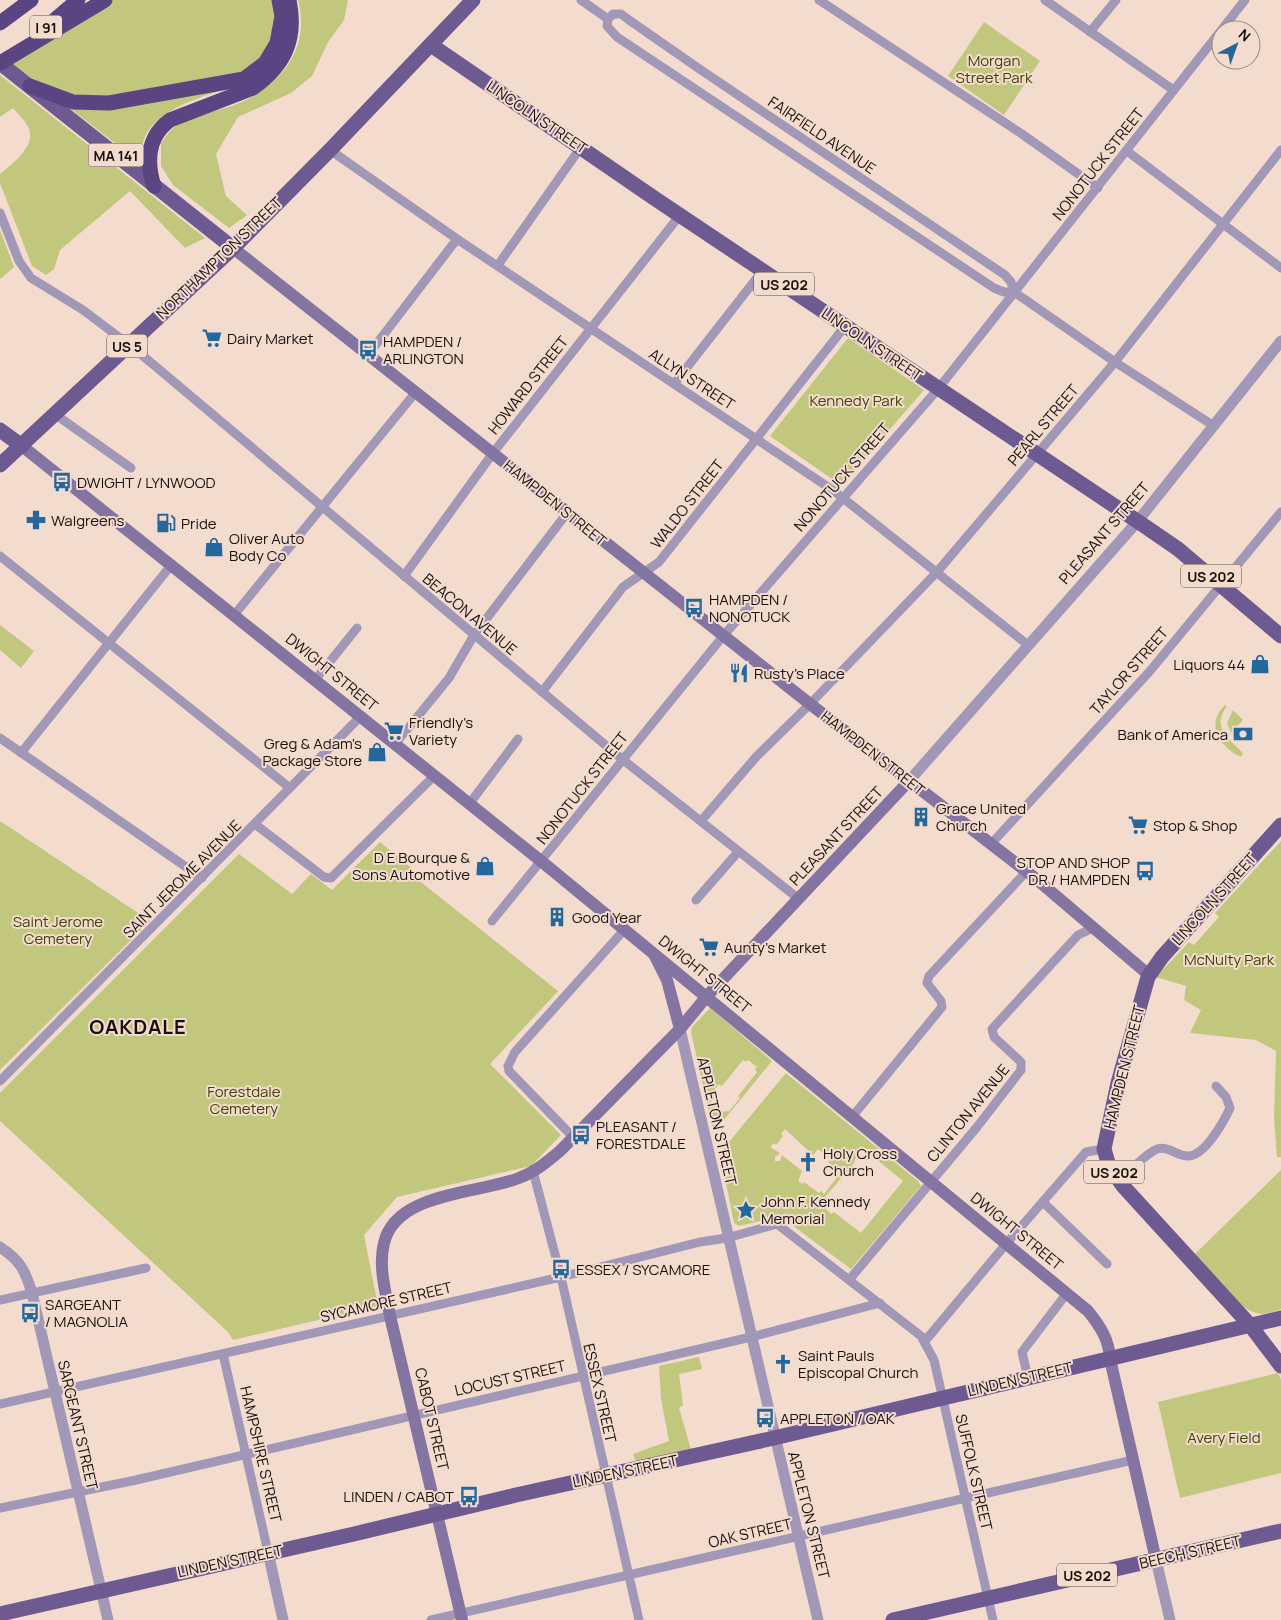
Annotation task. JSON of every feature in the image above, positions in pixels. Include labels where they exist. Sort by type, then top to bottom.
[{"type":"highway","name":"I 91","points":[[0,23],[31,0]]},
{"type":"highway","name":"I 91","points":[[0,63],[78,0]]},
{"type":"highway","points":[[14,53],[105,0]]},
{"type":"highway","points":[[30,86],[73,102],[109,103],[244,78],[265,63],[277,43],[282,16],[279,0]]},
{"type":"highway","points":[[154,186],[148,154],[161,126],[170,120],[253,88],[264,80],[280,62],[290,42],[293,19],[290,0]]},
{"type":"main road","name":"US 5","points":[[431,45],[473,0]]},
{"type":"main road","name":"LINCOLN STREET","points":[[431,45],[680,215],[1178,549],[1281,636]]},
{"type":"main road","name":"NORTHAMPTON STREET","points":[[0,465],[56,415],[232,248],[431,45]]},
{"type":"main road","name":"MA 141","points":[[0,63],[232,248]]},
{"type":"main road","name":"HAMPDEN STREET","points":[[232,248],[810,704],[991,844],[1149,975],[1118,1083],[1104,1149],[1109,1166],[1120,1181],[1250,1325],[1281,1366]]},
{"type":"main road","points":[[0,430],[22,446]]},
{"type":"main road","name":"DWIGHT STREET","points":[[22,446],[235,614],[360,717],[396,743],[542,861],[1088,1311],[1102,1328],[1109,1345],[1110,1359],[1156,1560]]},
{"type":"main road","name":"PLEASANT STREET","points":[[392,1226],[402,1213],[427,1202],[518,1179],[533,1172],[574,1138],[680,1029],[707,996],[909,781]]},
{"type":"main road","name":"LINCOLN STREET","points":[[1149,975],[1174,944],[1281,825]]},
{"type":"main road","name":"APPLETON STREET","points":[[654,953],[667,980],[680,1029]]},
{"type":"main road","name":"CABOT STREET","points":[[392,1226],[384,1245],[382,1267],[390,1316],[461,1616]]},
{"type":"main road","name":"LINDEN STREET","points":[[0,1614],[437,1513],[774,1438],[1281,1318]]},
{"type":"main road","name":"BEECH STREET","points":[[893,1620],[1281,1531]]},
{"type":"street","name":"FAIRFIELD AVENUE","points":[[581,0],[608,19]]},
{"type":"street","points":[[819,0],[1022,134],[1098,188]]},
{"type":"street","points":[[1045,0],[1172,89]]},
{"type":"street","points":[[1090,32],[1116,0]]},
{"type":"street","name":"NONOTUCK STREET","points":[[492,921],[724,635],[842,497],[938,389],[1127,151],[1172,89],[1245,0]]},
{"type":"street","name":"FAIRFIELD AVENUE","points":[[1014,292],[1011,282],[1005,275],[621,14],[613,14],[608,19],[607,26],[617,37],[994,288],[1004,292],[1014,292],[1115,362],[1214,426]]},
{"type":"street","points":[[498,265],[581,147]]},
{"type":"street","name":"ALLYN STREET","points":[[330,150],[457,239],[757,438],[842,497],[1028,645]]},
{"type":"street","name":"PEARL STREET","points":[[702,821],[756,757],[810,704],[937,572],[1115,362],[1281,150]]},
{"type":"street","points":[[1127,151],[1281,268]]},
{"type":"street","name":"BEACON AVENUE","points":[[0,213],[19,262],[27,274],[42,287],[90,315],[128,345],[622,759],[799,900]]},
{"type":"street","name":"HOWARD STREET","points":[[404,576],[493,453],[680,215]]},
{"type":"street","points":[[368,355],[457,239]]},
{"type":"street","points":[[674,384],[763,270]]},
{"type":"street","name":"WALDO STREET","points":[[542,692],[623,587],[659,562],[846,325]]},
{"type":"street","name":"PLEASANT STREET","points":[[909,781],[1137,522],[1281,341]]},
{"type":"street","points":[[235,614],[415,393]]},
{"type":"street","points":[[56,415],[131,468]]},
{"type":"street","name":"TAYLOR STREET","points":[[991,844],[1150,671],[1281,512]]},
{"type":"street","points":[[396,743],[448,678],[474,635],[567,513]]},
{"type":"street","points":[[0,556],[290,788]]},
{"type":"street","points":[[21,752],[172,564]]},
{"type":"street","points":[[315,680],[357,628]]},
{"type":"street","name":"SAINT JEROME AVENUE","points":[[0,1080],[360,717]]},
{"type":"street","points":[[0,738],[202,878]]},
{"type":"street","points":[[470,803],[518,739]]},
{"type":"street","points":[[255,824],[324,877],[331,878],[435,775]]},
{"type":"street","points":[[696,900],[738,852]]},
{"type":"street","points":[[852,1117],[942,1007],[941,1001],[927,983],[929,976],[1026,872]]},
{"type":"street","name":"CLINTON AVENUE","points":[[849,1280],[1021,1070],[1021,1062],[994,1037],[992,1029],[1078,935],[1092,928]]},
{"type":"street","points":[[574,1138],[509,1071],[508,1066],[515,1052],[625,929]]},
{"type":"street","name":"APPLETON STREET","points":[[680,1029],[727,1238],[818,1620]]},
{"type":"street","points":[[1120,1181],[1156,1149],[1168,1149],[1189,1156],[1205,1146],[1224,1120],[1230,1108],[1226,1097],[1216,1086]]},
{"type":"street","points":[[925,1341],[1086,1152],[1104,1149]]},
{"type":"street","name":"ESSEX STREET","points":[[533,1172],[561,1277],[639,1620]]},
{"type":"street","points":[[1043,1202],[1107,1264]]},
{"type":"street","name":"SYCAMORE STREET","points":[[0,1404],[561,1277],[700,1242],[727,1238],[777,1224]]},
{"type":"street","name":"SUFFOLK STREET","points":[[777,1224],[880,1303],[925,1341],[934,1360],[993,1620]]},
{"type":"street","name":"SARGEANT STREET","points":[[0,1247],[16,1257],[26,1275],[32,1292],[108,1620]]},
{"type":"street","points":[[0,1300],[146,1268]]},
{"type":"street","points":[[1028,1378],[1022,1352],[1067,1293]]},
{"type":"street","name":"LOCUST STREET","points":[[0,1508],[78,1492],[752,1337],[880,1303]]},
{"type":"street","name":"HAMPSHIRE STREET","points":[[222,1354],[283,1620]]},
{"type":"street","name":"OAK STREET","points":[[431,1620],[461,1616],[965,1497],[1133,1460]]},
{"type":"street","name":"DWIGHT STREET","points":[[1156,1560],[1170,1620]]},
{"type":"green space","points":[[113,0],[276,0],[278,13],[270,48],[247,72],[127,96],[71,96],[34,80],[12,64]]},
{"type":"green space","points":[[298,0],[348,0],[344,20],[328,42],[312,76],[291,93],[238,117],[216,154],[226,196],[247,215],[229,228],[173,185],[161,166],[161,143],[176,126],[237,104],[267,87],[279,76],[289,63],[296,49],[300,34],[301,18]]},
{"type":"green space","name":"Morgan Street Park","points":[[984,22],[1040,61],[1004,115],[948,76]]},
{"type":"green space","points":[[0,75],[205,238],[185,248],[130,191],[60,250],[54,269],[46,275],[32,266],[0,183],[0,174],[22,154],[30,141],[30,134],[25,122],[13,108],[0,117]]},
{"type":"green space","points":[[225,89],[181,106],[155,123],[146,135],[142,149],[144,166],[65,104]]},
{"type":"green space","points":[[0,230],[14,267],[0,279]]},
{"type":"green space","name":"Kennedy Park","points":[[848,338],[924,390],[845,481],[838,483],[770,436]]},
{"type":"green space","points":[[0,625],[34,651],[21,668],[0,650]]},
{"type":"green space","points":[[1225,705],[1227,706],[1223,713],[1221,726],[1228,738],[1243,753],[1241,757],[1226,747],[1217,734],[1216,720],[1219,712]]},
{"type":"green space","points":[[1233,710],[1243,720],[1231,733],[1227,723]]},
{"type":"green space","name":"Saint Jerome Cemetery","points":[[0,821],[150,921],[0,1070]]},
{"type":"green space","name":"McNulty Park","points":[[1281,841],[1281,1157],[1277,1157],[1274,1118],[1276,1051],[1256,1040],[1190,1033],[1201,1010],[1184,1000],[1186,986],[1156,977],[1189,942],[1194,945],[1219,917],[1215,913]]},
{"type":"green space","name":"Forestdale Cemetery","points":[[380,842],[415,871],[412,875],[558,991],[490,1064],[561,1135],[531,1166],[397,1197],[364,1235],[378,1306],[233,1340],[228,1332],[0,1121],[0,1093],[239,854],[292,894],[311,874],[332,890]]},
{"type":"green space","points":[[710,1008],[772,1061],[718,1127],[712,1126],[691,1032],[692,1027]],"holes":[[[743,1060],[746,1062],[748,1060],[757,1067],[755,1069],[757,1072],[729,1111],[720,1112],[712,1105],[710,1095],[719,1084],[722,1086]]]},
{"type":"green space","points":[[785,1074],[787,1074],[918,1181],[921,1186],[851,1269],[792,1225],[770,1219],[739,1226],[734,1223],[720,1153]],"holes":[[[785,1129],[813,1155],[818,1149],[831,1159],[828,1162],[841,1172],[824,1194],[821,1191],[819,1193],[804,1182],[802,1184],[798,1181],[802,1171],[782,1155],[780,1161],[775,1161],[775,1157],[780,1153],[770,1147],[774,1143],[776,1145],[783,1136],[781,1134]],[[860,1146],[903,1181],[861,1233],[834,1212],[831,1214],[820,1203],[854,1163]]]},
{"type":"green space","points":[[1281,1170],[1281,1309],[1262,1314],[1251,1311],[1233,1299],[1195,1254]]},
{"type":"green space","points":[[699,1357],[702,1369],[679,1374],[683,1405],[679,1408],[691,1450],[636,1462],[633,1454],[669,1441],[661,1399],[659,1366]]},
{"type":"green space","name":"Avery Field","points":[[1278,1373],[1281,1380],[1281,1473],[1180,1498],[1158,1402]]},
{"type":"place","name":"Dairy Market","points":[[212,338]]},
{"type":"place","name":"HAMPDEN / ARLINGTON","points":[[368,350]]},
{"type":"place","name":"DWIGHT / LYNWOOD","points":[[62,482]]},
{"type":"place","name":"Walgreens","points":[[36,520]]},
{"type":"place","name":"Pride","points":[[166,523]]},
{"type":"place","name":"Oliver Auto Body Co","points":[[214,547]]},
{"type":"place","name":"HAMPDEN / NONOTUCK","points":[[694,608]]},
{"type":"place","name":"Liquors 44","points":[[1260,664]]},
{"type":"place","name":"Rusty's Place","points":[[739,673]]},
{"type":"place","name":"Friendly's Variety","points":[[394,731]]},
{"type":"place","name":"Bank of America","points":[[1243,734]]},
{"type":"place","name":"Greg & Adam's Package Store","points":[[377,752]]},
{"type":"place","name":"Grace United Church","points":[[921,817]]},
{"type":"place","name":"Stop & Shop","points":[[1138,825]]},
{"type":"place","name":"D E Bourque & Sons Automotive","points":[[485,866]]},
{"type":"place","name":"STOP AND SHOP DR / HAMPDEN","points":[[1145,871]]},
{"type":"place","name":"Good Year","points":[[557,917]]},
{"type":"place","name":"Aunty's Market","points":[[709,947]]},
{"type":"place","name":"PLEASANT / FORESTDALE","points":[[581,1135]]},
{"type":"place","name":"Holy Cross Church","points":[[808,1162]]},
{"type":"place","name":"John F. Kennedy Memorial","points":[[746,1210]]},
{"type":"place","name":"ESSEX / SYCAMORE","points":[[561,1269]]},
{"type":"place","name":"SARGEANT / MAGNOLIA","points":[[30,1313]]},
{"type":"place","name":"Saint Pauls Episcopal Church","points":[[783,1364]]},
{"type":"place","name":"APPLETON / OAK","points":[[765,1418]]},
{"type":"place","name":"LINDEN / CABOT","points":[[469,1496]]},
{"type":"district","name":"OAKDALE","points":[[138,1026]]}]
